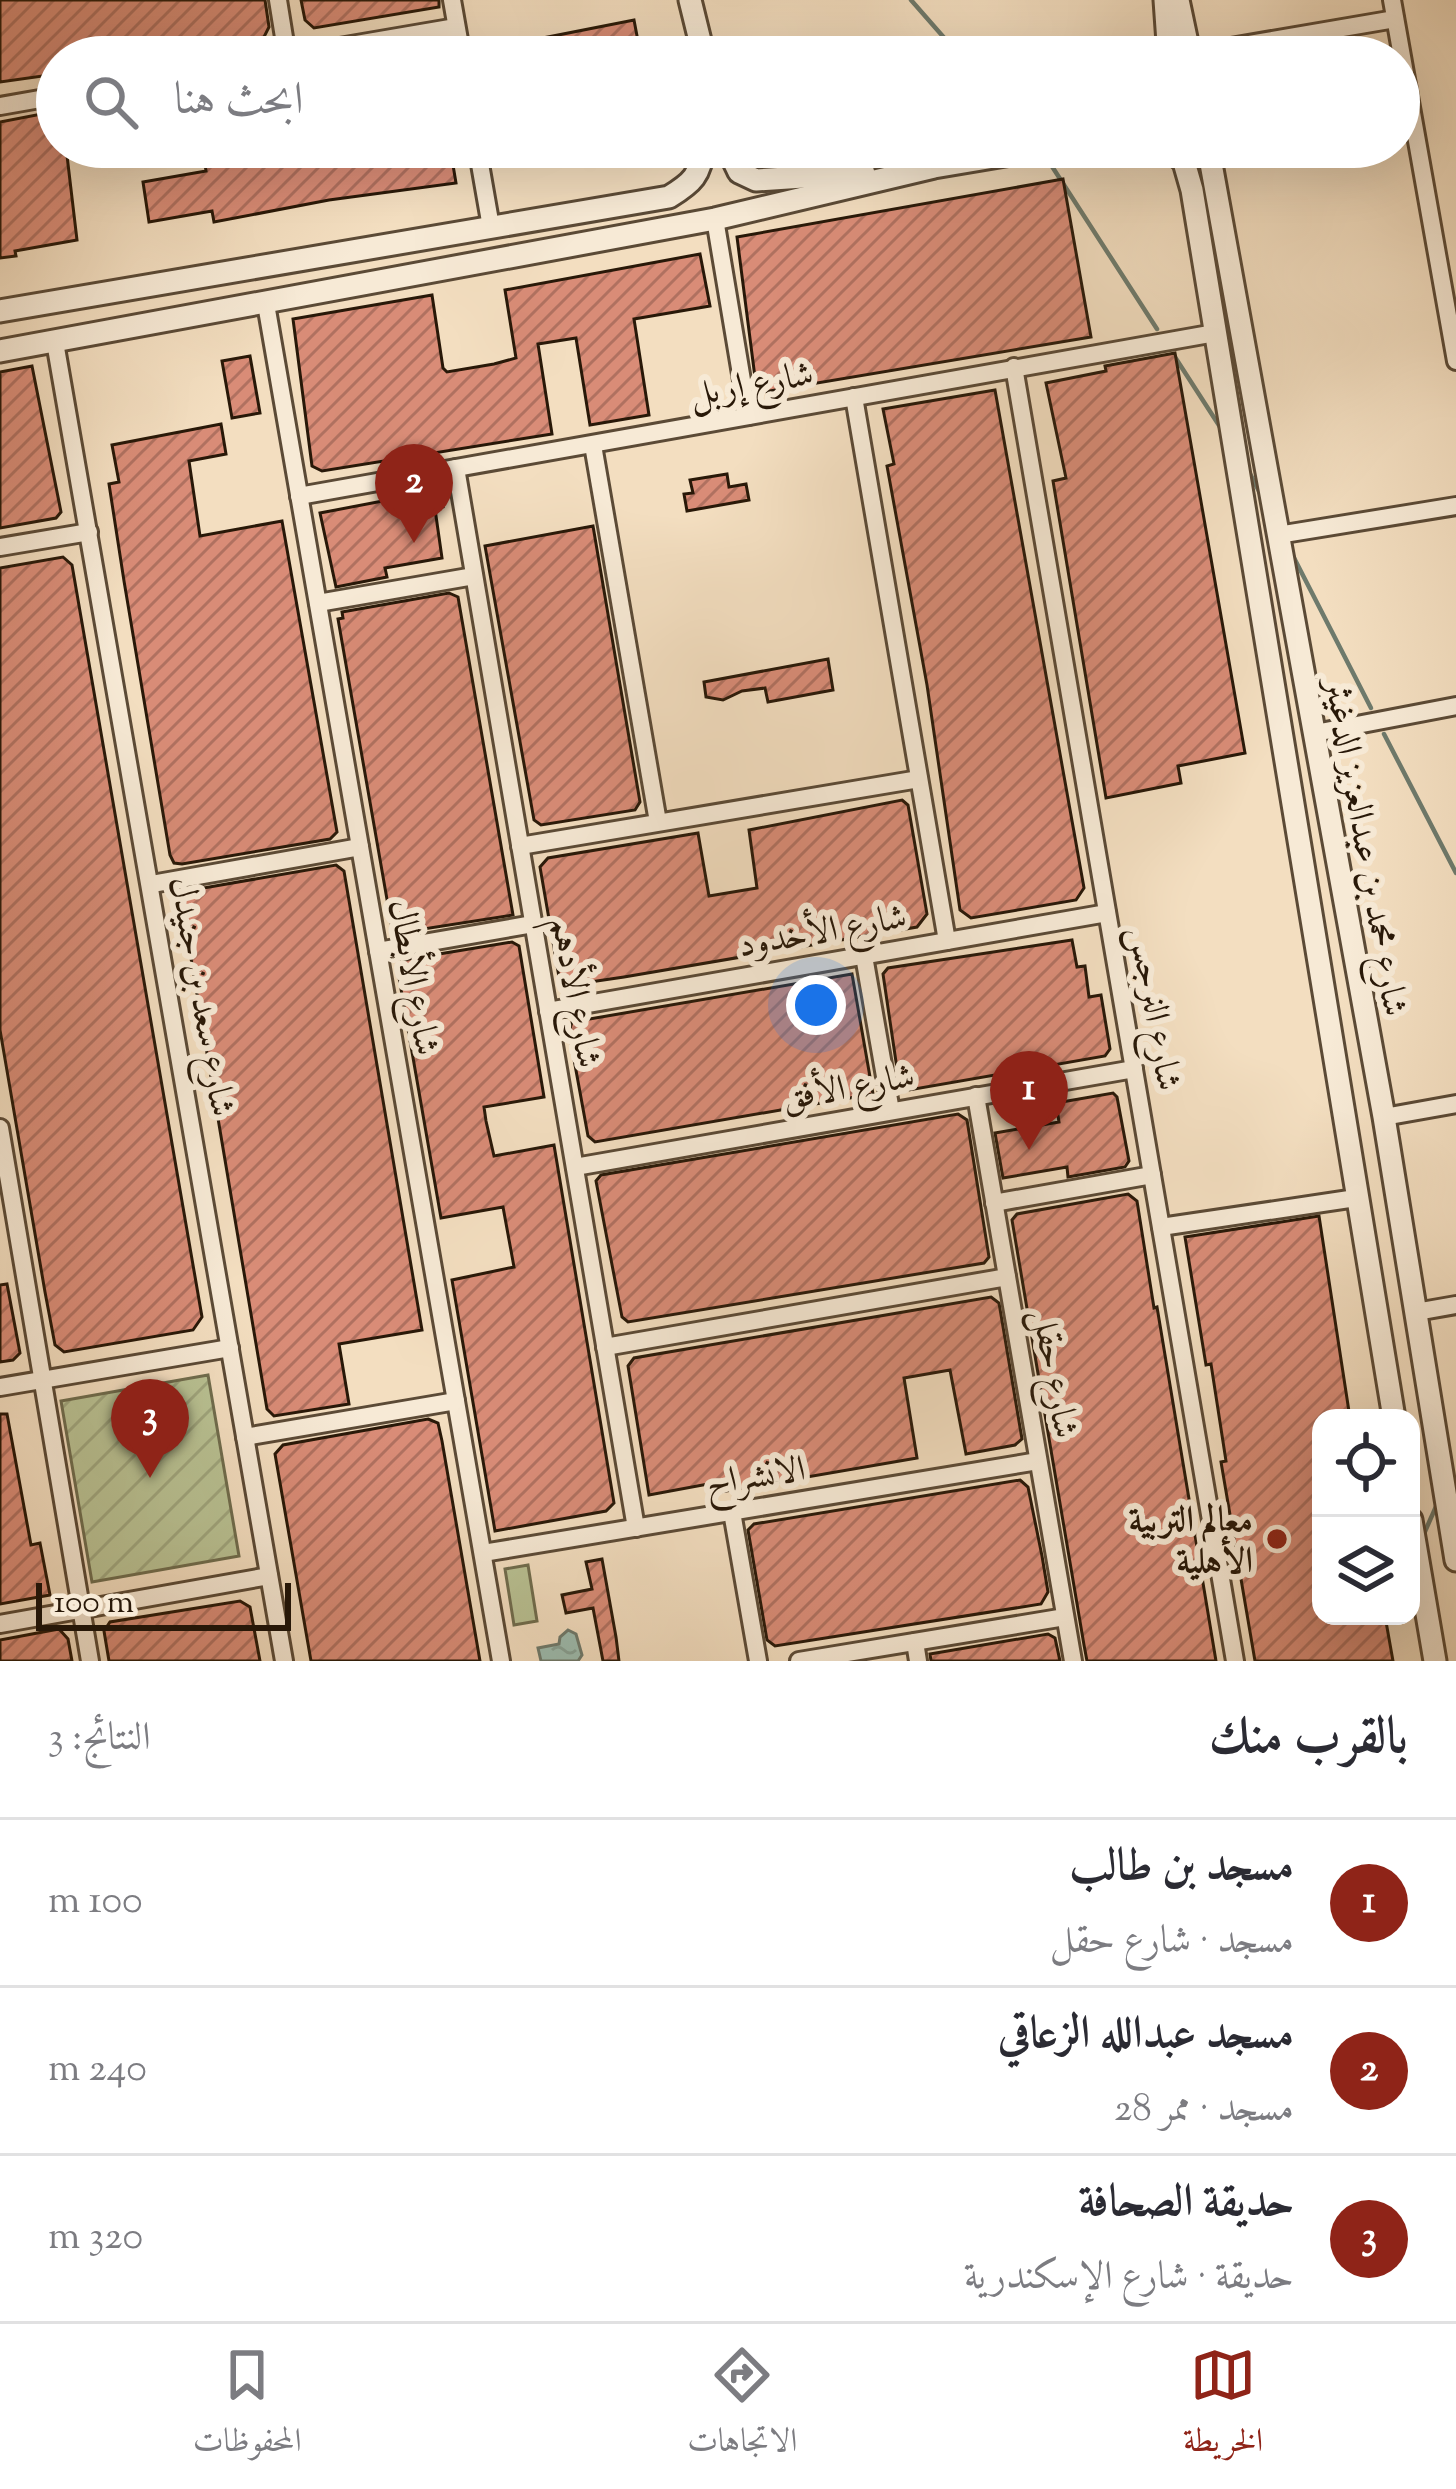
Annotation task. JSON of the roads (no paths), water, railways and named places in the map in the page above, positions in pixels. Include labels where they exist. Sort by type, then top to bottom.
[{"type":"street","points":[[278,0],[282,36]]},
{"type":"street","points":[[452,0],[458,36]]},
{"type":"street","points":[[690,0],[696,36]]},
{"type":"street","points":[[1165,0],[1177,36]]},
{"type":"street","points":[[1178,0],[1181,36]]},
{"type":"street","points":[[1273,36],[1394,9]]},
{"type":"street","points":[[399,36],[456,26]]},
{"type":"street","points":[[0,106],[36,100]]},
{"type":"street","points":[[1420,151],[1456,362]]},
{"type":"street","points":[[481,168],[491,227]]},
{"type":"street","points":[[0,311],[669,197],[693,183],[701,168]]},
{"type":"street","points":[[737,168],[755,180],[777,181],[923,168]]},
{"type":"street","points":[[0,351],[715,219],[930,168]]},
{"type":"street","name":"شارع محمد بن عبدالعزيز الدغيثر","points":[[1185,168],[1392,1409]]},
{"type":"street","name":"شارع محمد بن عبدالعزيز الدغيثر","points":[[1212,168],[1384,1118],[1456,1560]]},
{"type":"street","points":[[715,219],[748,416]]},
{"type":"street","name":"شارع الأبطال","points":[[266,304],[501,1661]]},
{"type":"street","name":"شارع إربل","points":[[299,496],[1215,333]]},
{"type":"street","name":"شارع سعد بن جنيدل","points":[[55,342],[284,1661]]},
{"type":"street","name":"شارع النرجس","points":[[1014,367],[1235,1661]]},
{"type":"street","points":[[854,397],[947,941]]},
{"type":"street","points":[[593,446],[658,822]]},
{"type":"street","name":"شارع الأدهم","points":[[456,468],[636,1528]]},
{"type":"street","points":[[1278,535],[1456,506]]},
{"type":"street","points":[[0,547],[88,532]]},
{"type":"street","points":[[318,603],[474,576]]},
{"type":"street","points":[[1315,733],[1456,706]]},
{"type":"street","points":[[520,846],[919,778]]},
{"type":"street","points":[[152,884],[360,847]]},
{"type":"street","name":"شارع الأخدود","points":[[548,1011],[1107,913]]},
{"type":"street","points":[[378,951],[533,923]]},
{"type":"street","points":[[1317,953],[1353,947]]},
{"type":"street","points":[[864,956],[892,1111]]},
{"type":"street","name":"شارع الأفق","points":[[575,1167],[1134,1069]]},
{"type":"street","name":"شارع حقل","points":[[976,1096],[1072,1661]]},
{"type":"street","points":[[1384,1118],[1456,1104]]},
{"type":"street","points":[[1,1136],[90,1661]]},
{"type":"street","points":[[994,1203],[1152,1175]]},
{"type":"street","points":[[1161,1227],[1356,1198]]},
{"type":"street","points":[[605,1347],[1006,1277]]},
{"type":"street","points":[[1416,1312],[1456,1305]]},
{"type":"street","points":[[0,1387],[230,1348]]},
{"type":"street","points":[[245,1437],[456,1401]]},
{"type":"street","name":"الانشراح","points":[[483,1552],[1038,1461]]},
{"type":"street","points":[[732,1511],[758,1661]]},
{"type":"street","points":[[1420,1573],[1435,1661]]},
{"type":"street","points":[[0,1624],[269,1576]]},
{"type":"street","points":[[809,1660],[1065,1617]]},
{"type":"street","points":[[915,1642],[918,1661]]},
{"type":"water","points":[[568,1630],[576,1634],[582,1655],[578,1661],[541,1661],[538,1648],[559,1644]]},
{"type":"waterway","points":[[911,0],[943,36]]},
{"type":"waterway","points":[[1053,168],[1157,329]]},
{"type":"waterway","points":[[1173,354],[1222,430]]},
{"type":"waterway","points":[[1247,468],[1261,495]]},
{"type":"waterway","points":[[1291,552],[1371,708]]},
{"type":"waterway","points":[[1384,734],[1456,873]]},
{"type":"waterway","points":[[1423,1536],[1438,1502]]},
{"type":"place","name":"مسجد عبدالله الزعاقي","points":[[414,543]]},
{"type":"place","name":"مسجد بن طالب","points":[[1029,1150]]},
{"type":"place","name":"حديقة الصحافة","points":[[150,1478]]},
{"type":"place","name":"معالم التربية الأهلية","points":[[1277,1539]]}]
